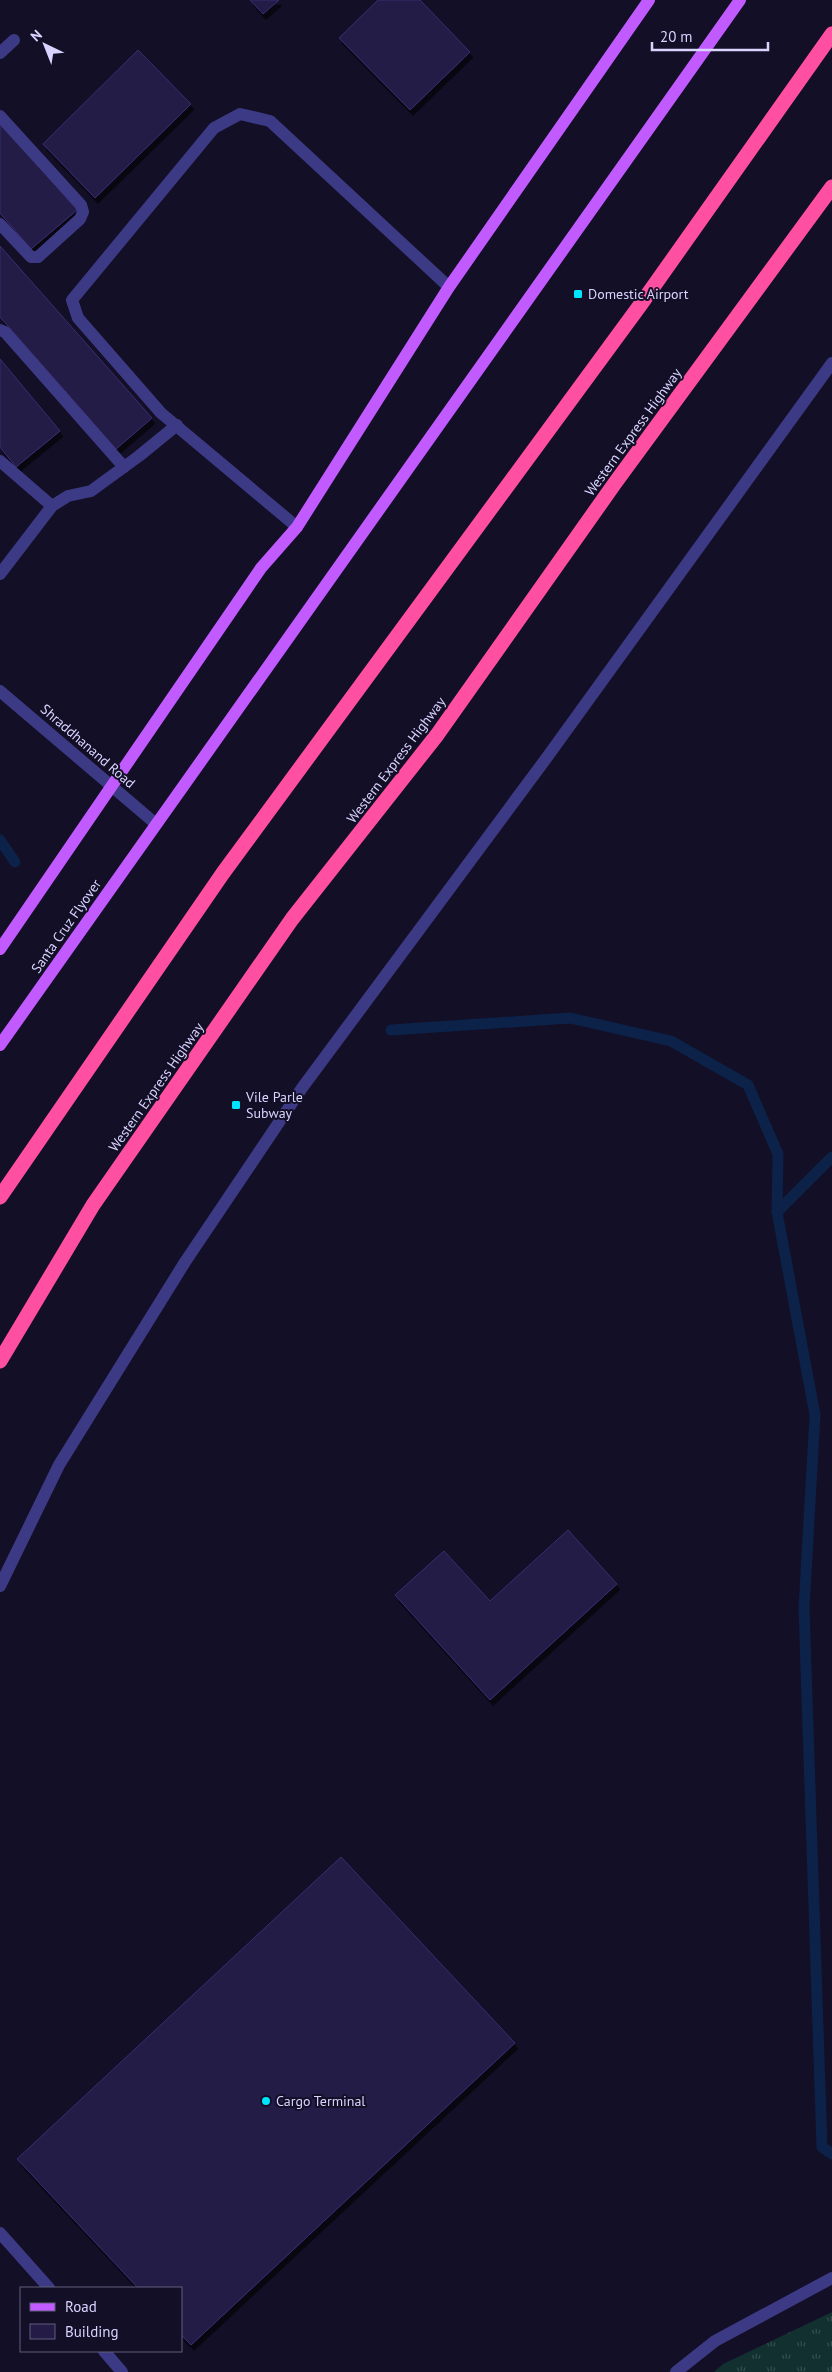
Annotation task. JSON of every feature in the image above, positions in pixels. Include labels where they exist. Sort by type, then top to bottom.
[{"type":"highway","points":[[0,1197],[223,873],[641,304],[832,34]]},
{"type":"highway","name":"Western Express Highway","points":[[0,1362],[93,1205],[292,919],[437,735],[615,483],[832,187]]},
{"type":"main road","points":[[0,949],[261,568],[297,527],[449,288],[649,0]]},
{"type":"main road","name":"Santa Cruz Flyover","points":[[0,1045],[740,0]]},
{"type":"street","points":[[0,53],[14,40]]},
{"type":"street","points":[[297,527],[162,413],[78,318],[72,300],[214,128],[240,114],[270,121],[449,288]]},
{"type":"street","points":[[0,116],[81,205],[83,212],[80,219],[38,256],[31,257],[0,224]]},
{"type":"street","points":[[0,330],[5,332],[124,467]]},
{"type":"street","points":[[0,1586],[59,1464],[185,1262],[296,1096],[545,760],[832,363]]},
{"type":"street","points":[[0,574],[52,506],[68,496],[91,490],[124,467],[177,425]]},
{"type":"street","points":[[0,462],[52,506]]},
{"type":"street","name":"Shraddhanand Road","points":[[0,691],[156,824]]},
{"type":"street","points":[[0,2233],[47,2287]]},
{"type":"street","points":[[676,2372],[715,2341],[832,2278]]},
{"type":"street","points":[[105,2352],[122,2372]]},
{"type":"green space","points":[[832,2312],[832,2372],[714,2372],[723,2364]]},
{"type":"building","points":[[250,0],[279,0],[263,14]]},
{"type":"building","points":[[378,0],[420,0],[470,52],[410,110],[339,38]]},
{"type":"building","points":[[138,50],[191,104],[95,198],[43,144]]},
{"type":"building","points":[[0,122],[77,210],[31,249],[0,213]]},
{"type":"building","points":[[0,246],[152,418],[116,449],[0,317]]},
{"type":"building","points":[[0,359],[60,431],[16,467],[0,447]]},
{"type":"building","points":[[568,1530],[617,1584],[490,1700],[395,1595],[444,1551],[490,1601]]},
{"type":"building","name":"Cargo Terminal","points":[[341,1857],[515,2043],[191,2345],[182,2336],[182,2287],[137,2287],[17,2159]]},
{"type":"waterway","points":[[0,840],[15,862]]},
{"type":"waterway","points":[[391,1030],[570,1018],[671,1041],[748,1085],[778,1154],[777,1212],[815,1415],[804,1608],[822,2147],[832,2154]]},
{"type":"waterway","points":[[777,1212],[832,1157]]},
{"type":"place","name":"Domestic Airport","points":[[578,294]]},
{"type":"place","name":"Vile Parle Subway","points":[[236,1105]]},
{"type":"place","name":"Cargo Terminal","points":[[266,2101]]}]
